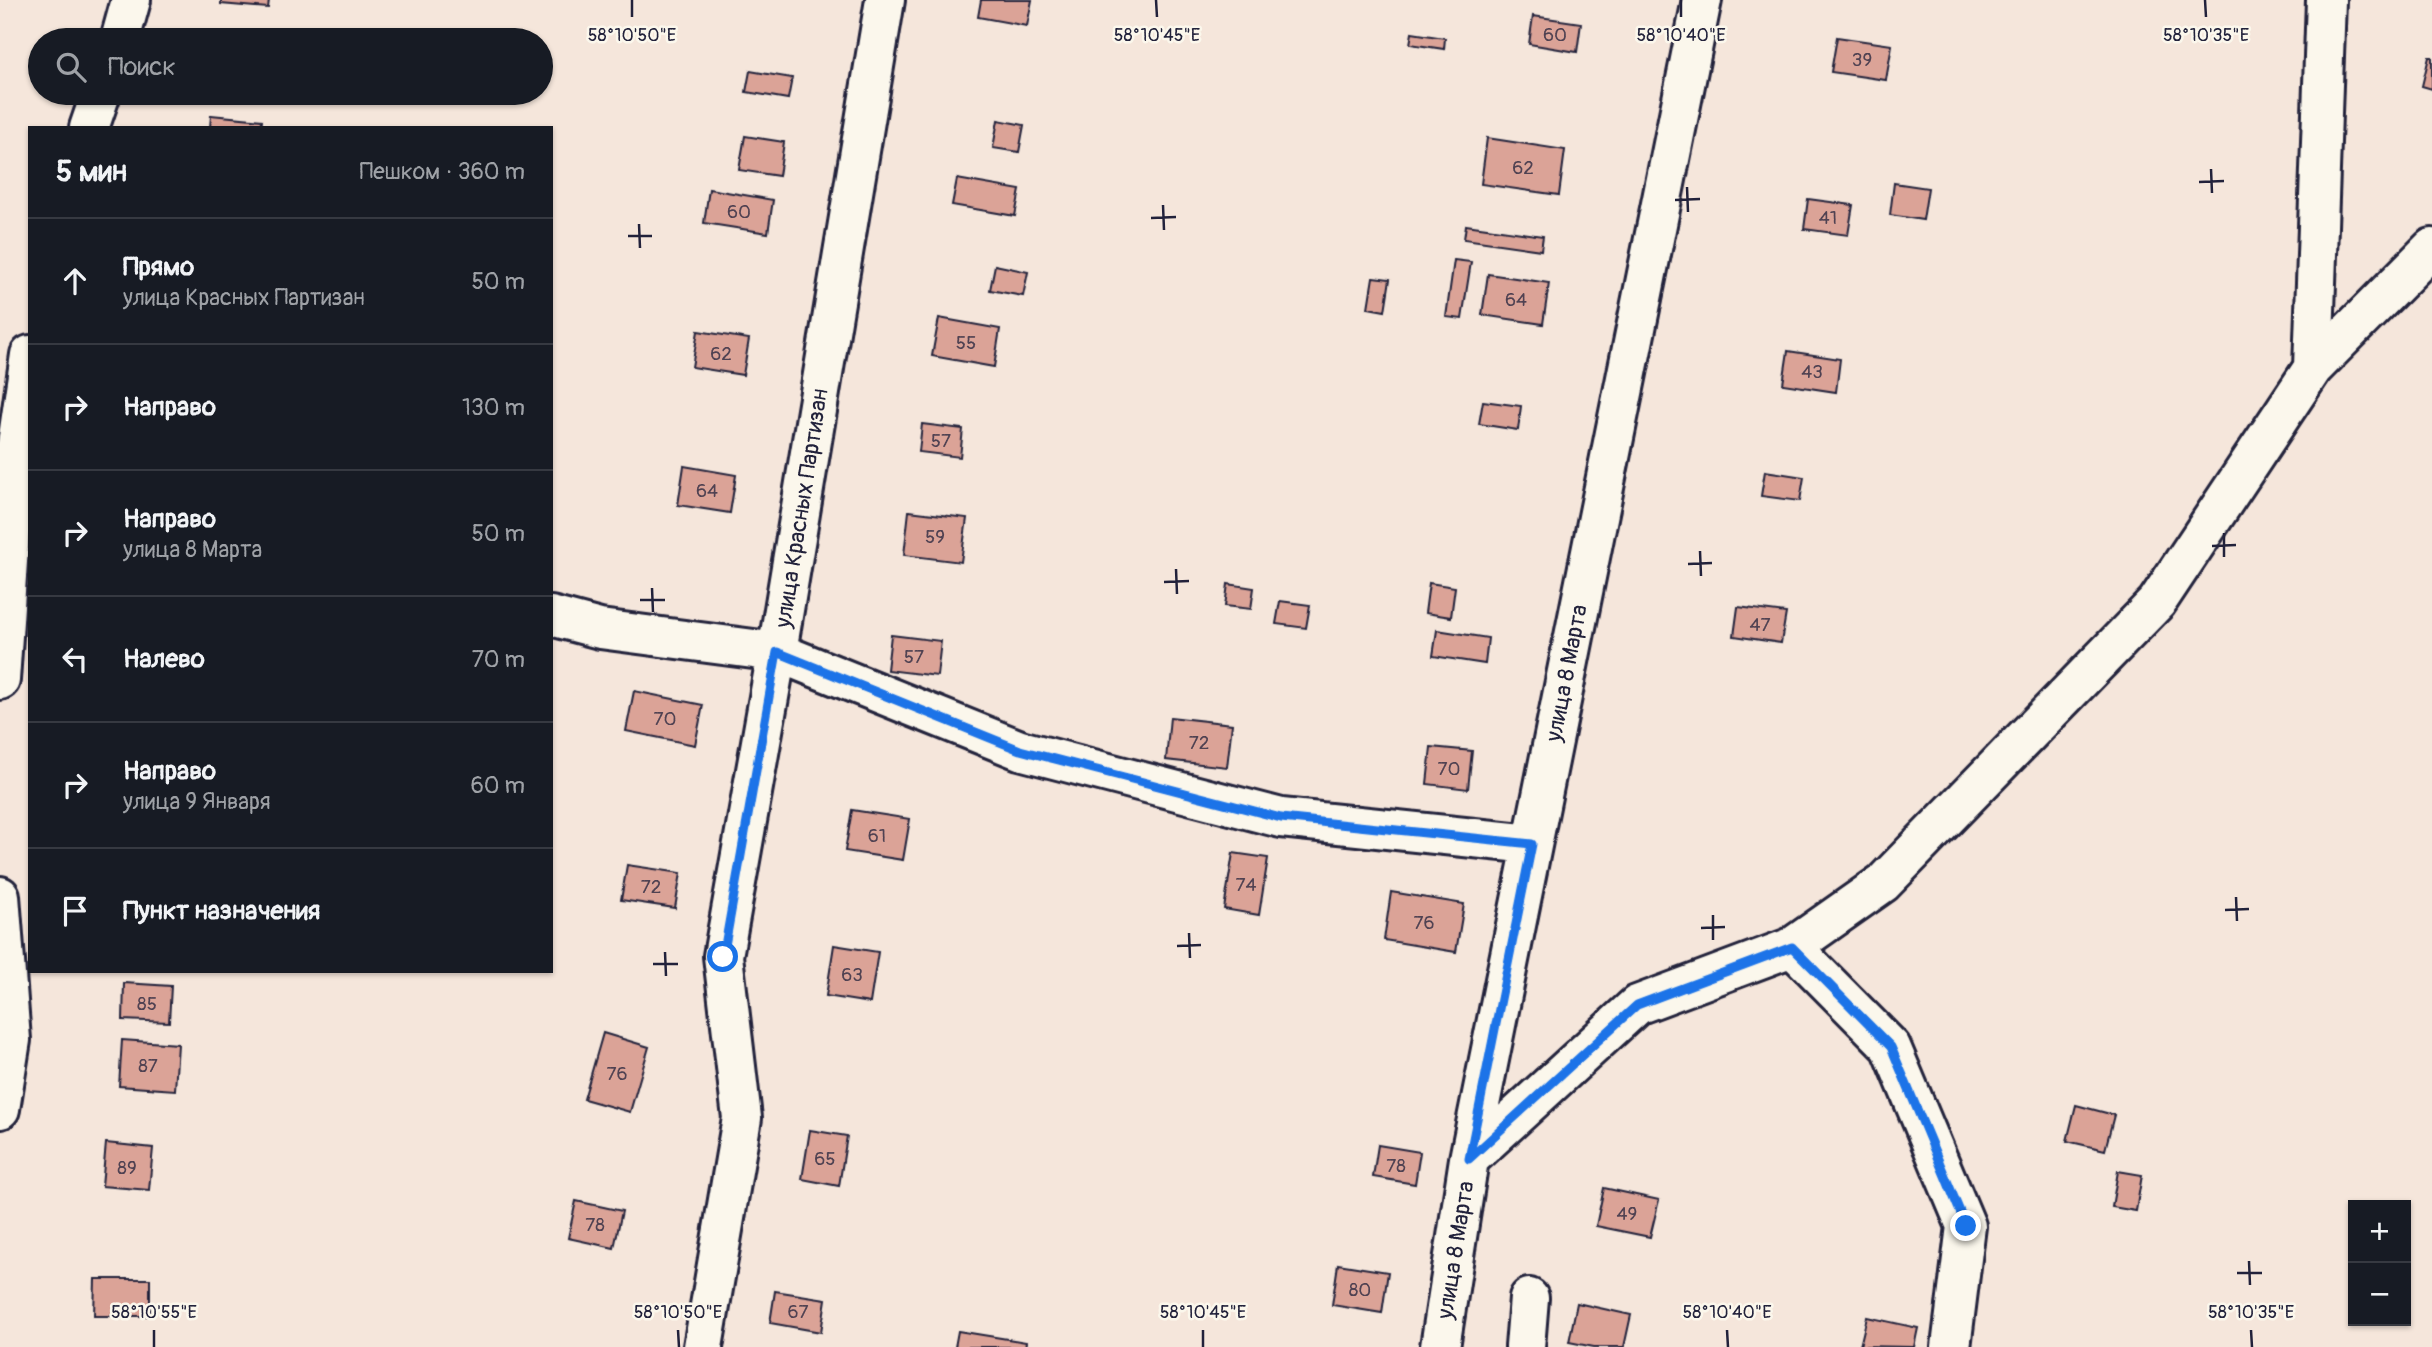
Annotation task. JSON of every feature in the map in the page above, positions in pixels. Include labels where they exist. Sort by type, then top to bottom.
[{"type":"street","points":[[124,28],[131,0]]},
{"type":"street","name":"улица Красных Партизан","points":[[703,1347],[742,1118],[723,957],[777,652],[885,0]]},
{"type":"street","name":"улица 8 Марта","points":[[1440,1347],[1469,1159],[1702,0]]},
{"type":"street","points":[[2313,368],[2326,0]]},
{"type":"street","points":[[90,126],[98,105]]},
{"type":"street","points":[[1469,1159],[1637,1005],[1792,947],[1884,883],[2157,602],[2313,368],[2432,248]]},
{"type":"street","points":[[0,680],[15,458],[28,369]]},
{"type":"street","points":[[553,617],[600,629],[777,652],[1020,750],[1268,814],[1532,844]]},
{"type":"street","points":[[0,897],[11,1040],[0,1109]]},
{"type":"street","points":[[1792,947],[1891,1047],[1966,1226],[1951,1347]]},
{"type":"street","points":[[1525,1347],[1529,1298]]},
{"type":"building","points":[[221,0],[269,0],[268,8],[221,4]]},
{"type":"building","points":[[981,0],[1032,0],[1027,26],[978,17]]},
{"type":"building","points":[[1533,16],[1581,23],[1577,52],[1529,44]]},
{"type":"building","points":[[1412,33],[1445,38],[1444,49],[1410,44]]},
{"type":"building","points":[[1837,37],[1892,45],[1886,80],[1831,72]]},
{"type":"building","points":[[2429,57],[2432,57],[2432,89],[2422,86]]},
{"type":"building","points":[[750,71],[792,78],[788,99],[746,92]]},
{"type":"building","points":[[211,115],[262,120],[261,126],[210,126]]},
{"type":"building","points":[[998,120],[1024,125],[1019,152],[993,148]]},
{"type":"building","points":[[745,136],[784,142],[779,176],[739,170]]},
{"type":"building","points":[[1487,138],[1565,150],[1559,195],[1481,184]]},
{"type":"building","points":[[957,179],[1020,190],[1015,216],[952,205]]},
{"type":"building","points":[[1894,183],[1928,188],[1923,220],[1890,215]]},
{"type":"building","points":[[709,189],[773,200],[768,233],[704,223]]},
{"type":"building","points":[[1808,199],[1853,205],[1848,235],[1804,229]]},
{"type":"building","points":[[1466,225],[1543,236],[1541,250],[1464,239]]},
{"type":"building","points":[[1454,260],[1471,262],[1462,319],[1446,317]]},
{"type":"building","points":[[995,265],[1028,272],[1023,296],[990,290]]},
{"type":"building","points":[[1488,274],[1549,283],[1543,324],[1482,315]]},
{"type":"building","points":[[1373,277],[1390,279],[1385,311],[1368,308]]},
{"type":"building","points":[[939,318],[1000,329],[994,367],[932,356]]},
{"type":"building","points":[[698,331],[749,339],[743,375],[692,367]]},
{"type":"building","points":[[1788,351],[1840,359],[1836,392],[1783,384]]},
{"type":"building","points":[[1483,401],[1521,406],[1518,430],[1479,424]]},
{"type":"building","points":[[922,424],[963,429],[960,457],[919,452]]},
{"type":"building","points":[[684,466],[736,475],[730,513],[678,505]]},
{"type":"building","points":[[1765,471],[1804,477],[1800,501],[1761,496]]},
{"type":"building","points":[[909,511],[967,518],[961,562],[904,555]]},
{"type":"building","points":[[1429,583],[1455,587],[1451,617],[1425,613]]},
{"type":"building","points":[[1228,584],[1254,588],[1251,609],[1225,606]]},
{"type":"building","points":[[1280,601],[1310,605],[1306,628],[1276,624]]},
{"type":"building","points":[[1738,607],[1786,613],[1781,643],[1734,636]]},
{"type":"building","points":[[1437,630],[1488,638],[1485,664],[1433,656]]},
{"type":"building","points":[[891,635],[941,641],[937,676],[887,670]]},
{"type":"building","points":[[634,691],[703,705],[695,745],[626,731]]},
{"type":"building","points":[[1170,717],[1232,724],[1227,767],[1166,760]]},
{"type":"building","points":[[1431,747],[1472,751],[1468,789],[1427,784]]},
{"type":"building","points":[[852,810],[910,819],[903,860],[845,851]]},
{"type":"building","points":[[1233,853],[1268,858],[1259,915],[1224,909]]},
{"type":"building","points":[[627,865],[681,873],[675,908],[621,900]]},
{"type":"building","points":[[1391,892],[1464,904],[1456,952],[1384,940]]},
{"type":"building","points":[[834,945],[878,952],[870,1003],[826,996]]},
{"type":"building","points":[[124,983],[171,986],[169,1022],[123,1020]]},
{"type":"building","points":[[603,1033],[649,1047],[630,1112],[584,1099]]},
{"type":"building","points":[[122,1040],[178,1044],[175,1090],[119,1086]]},
{"type":"building","points":[[2076,1105],[2114,1115],[2105,1150],[2067,1141]]},
{"type":"building","points":[[810,1130],[847,1136],[839,1186],[802,1179]]},
{"type":"building","points":[[106,1143],[153,1148],[149,1190],[102,1186]]},
{"type":"building","points":[[1378,1145],[1420,1152],[1415,1184],[1373,1177]]},
{"type":"building","points":[[2118,1171],[2142,1175],[2136,1211],[2112,1207]]},
{"type":"building","points":[[1604,1188],[1659,1200],[1650,1237],[1596,1226]]},
{"type":"building","points":[[576,1201],[622,1211],[614,1248],[568,1238]]},
{"type":"building","points":[[1338,1264],[1388,1272],[1382,1313],[1332,1305]]},
{"type":"building","points":[[95,1279],[150,1279],[150,1316],[94,1316]]},
{"type":"building","points":[[775,1291],[826,1299],[821,1332],[770,1323]]},
{"type":"building","points":[[1577,1303],[1631,1315],[1624,1347],[1594,1347],[1569,1342]]},
{"type":"building","points":[[1867,1317],[1918,1328],[1914,1347],[1860,1346]]},
{"type":"building","points":[[958,1331],[1026,1342],[1025,1347],[955,1347]]},
{"type":"route","points":[[723,957],[777,652],[1020,750],[1281,818],[1532,844],[1469,1159],[1637,1005],[1792,947],[1891,1047],[1966,1226]]}]
